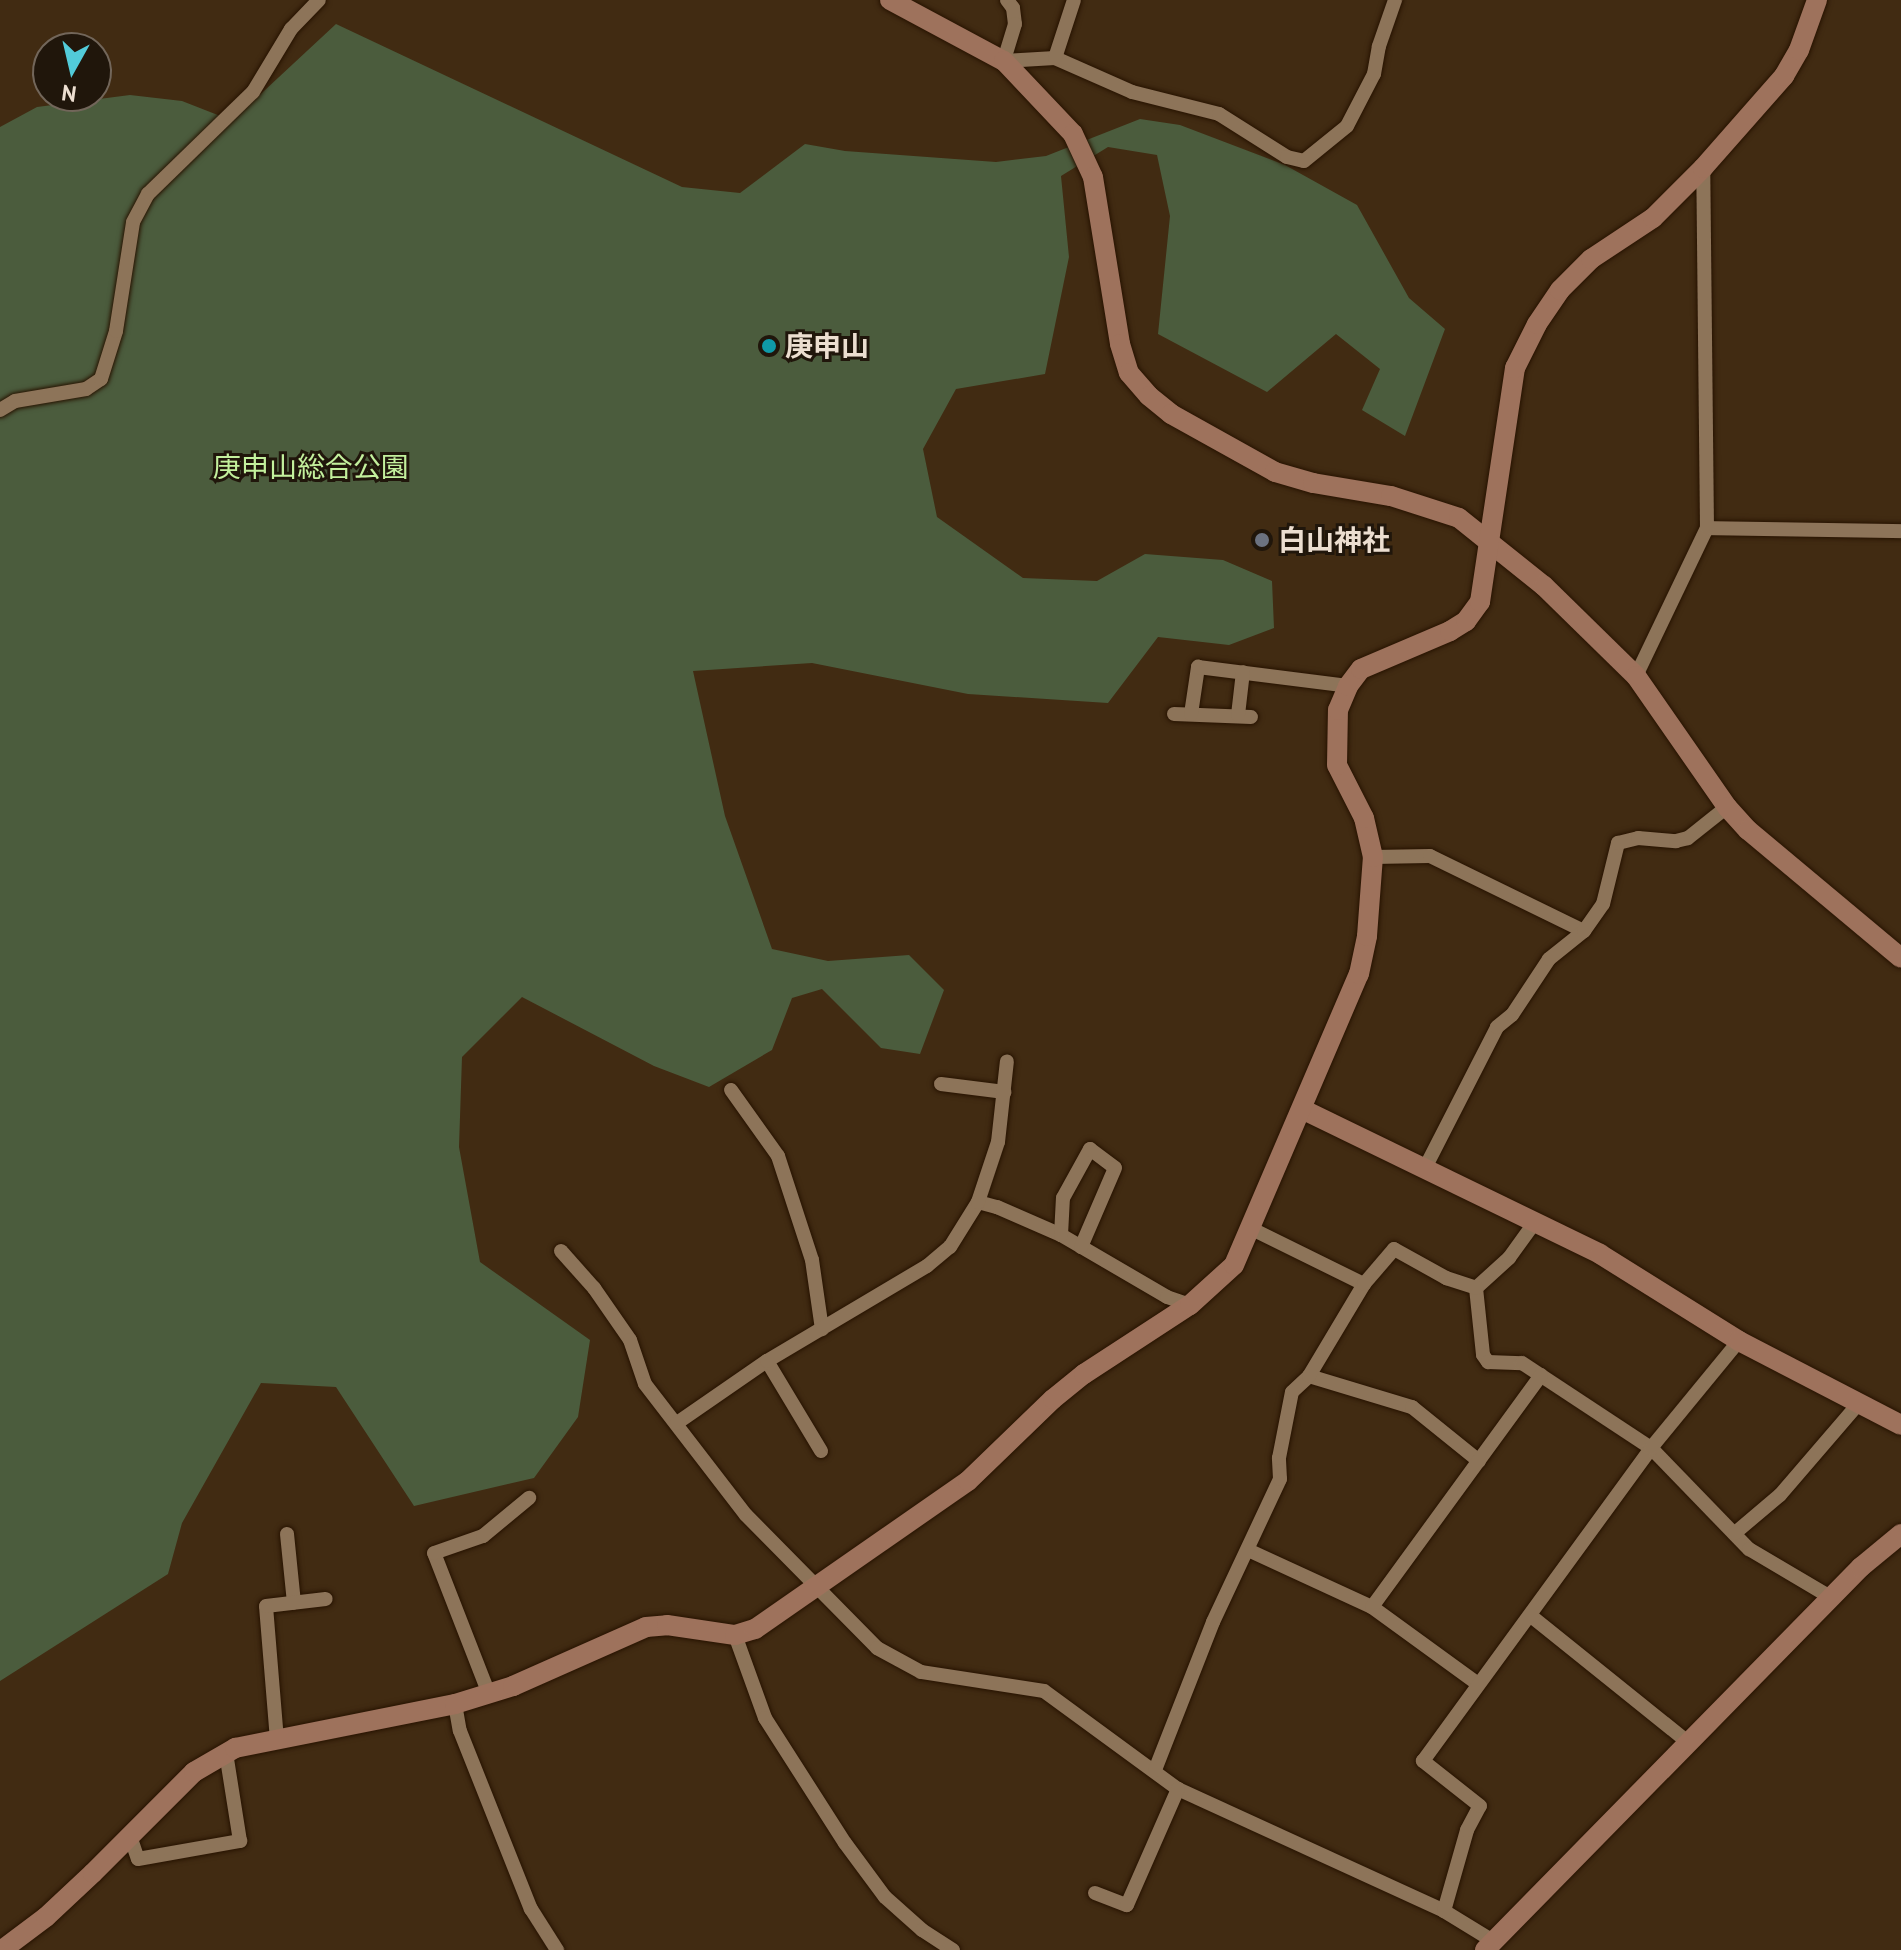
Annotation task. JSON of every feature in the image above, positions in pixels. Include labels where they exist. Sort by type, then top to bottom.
[{"type":"street","points":[[0,410],[15,401],[86,389],[101,379],[116,331],[133,222],[148,194],[253,92],[291,29],[319,0]]},
{"type":"street","points":[[890,0],[1004,61],[1073,134],[1093,177],[1120,344],[1129,373],[1149,396],[1171,414],[1275,472],[1418,505],[1459,518],[1544,586],[1636,676],[1727,807],[1748,830],[1901,958]]},
{"type":"street","points":[[1004,61],[1015,24],[1013,8],[1007,0]]},
{"type":"street","points":[[1055,58],[1074,0]]},
{"type":"street","points":[[1004,61],[1055,58],[1132,92],[1219,114],[1287,157],[1304,161],[1347,126],[1374,74],[1379,46],[1395,0]]},
{"type":"street","points":[[2,1950],[46,1917],[194,1772],[226,1753],[489,1694],[646,1627],[667,1625],[735,1635],[771,1620],[968,1481],[1084,1374],[1190,1305],[1234,1265],[1359,974],[1367,936],[1373,857],[1364,818],[1337,765],[1338,710],[1348,686],[1361,669],[1466,621],[1480,602],[1515,368],[1537,324],[1560,290],[1591,259],[1653,218],[1703,168],[1784,76],[1799,50],[1817,0]]},
{"type":"street","points":[[1636,676],[1707,528],[1703,168]]},
{"type":"street","points":[[1707,528],[1901,531]]},
{"type":"street","points":[[1191,714],[1198,667],[1348,686]]},
{"type":"street","points":[[1174,714],[1244,716],[1243,672]]},
{"type":"street","points":[[1425,1168],[1497,1027],[1512,1015],[1549,959],[1584,931],[1603,904],[1618,843],[1638,838],[1676,841],[1688,838],[1727,807]]},
{"type":"street","points":[[1373,857],[1430,856],[1584,931]]},
{"type":"street","points":[[677,1423],[767,1361],[927,1266],[950,1247],[978,1202],[998,1142],[1007,1061]]},
{"type":"street","points":[[941,1084],[1004,1092]]},
{"type":"street","points":[[731,1090],[778,1156],[812,1260],[822,1329]]},
{"type":"street","points":[[1302,1109],[1600,1254],[1739,1341],[1901,1425]]},
{"type":"street","points":[[1061,1235],[1063,1198],[1090,1149],[1115,1168],[1081,1247]]},
{"type":"street","points":[[978,1202],[1061,1235],[1167,1297],[1190,1305]]},
{"type":"street","points":[[1476,1288],[1509,1258],[1535,1222]]},
{"type":"street","points":[[1252,1229],[1364,1284]]},
{"type":"street","points":[[1155,1770],[1213,1622],[1280,1479],[1279,1458],[1292,1392],[1309,1376],[1364,1284],[1394,1249],[1446,1278],[1476,1288]]},
{"type":"street","points":[[561,1251],[594,1288],[630,1340],[645,1384],[746,1515],[877,1648],[912,1668],[956,1679],[1039,1689],[1178,1789],[1444,1911],[1489,1946],[1861,1567],[1901,1534]]},
{"type":"street","points":[[1476,1288],[1483,1355],[1488,1362],[1522,1363],[1651,1448],[1749,1549],[1832,1598]]},
{"type":"street","points":[[1444,1911],[1467,1830],[1480,1806],[1423,1761],[1651,1448],[1739,1341]]},
{"type":"street","points":[[767,1361],[821,1451]]},
{"type":"street","points":[[1372,1607],[1541,1375]]},
{"type":"street","points":[[1309,1376],[1412,1407],[1479,1461]]},
{"type":"street","points":[[1735,1533],[1780,1495],[1859,1403]]},
{"type":"street","points":[[489,1694],[434,1553],[483,1536],[529,1498]]},
{"type":"street","points":[[287,1534],[294,1603]]},
{"type":"street","points":[[1248,1550],[1372,1607],[1478,1684]]},
{"type":"street","points":[[277,1740],[266,1606],[326,1599]]},
{"type":"street","points":[[1531,1616],[1689,1743]]},
{"type":"street","points":[[735,1635],[765,1718],[845,1843],[885,1897],[922,1930],[953,1950]]},
{"type":"street","points":[[455,1704],[460,1731],[531,1909],[557,1950]]},
{"type":"street","points":[[130,1836],[138,1859],[240,1841],[226,1753]]},
{"type":"street","points":[[1095,1893],[1127,1905],[1178,1789]]},
{"type":"green space","name":"庚申山総合公園","points":[[336,24],[682,187],[740,193],[805,144],[845,151],[996,162],[1046,156],[1140,119],[1180,125],[1285,165],[1357,205],[1409,298],[1445,329],[1405,436],[1362,410],[1380,369],[1336,334],[1267,392],[1158,334],[1170,216],[1157,155],[1108,147],[1061,176],[1069,257],[1045,374],[956,389],[923,449],[937,517],[1023,578],[1097,581],[1145,554],[1223,560],[1272,581],[1274,628],[1229,645],[1158,637],[1108,703],[968,694],[812,663],[693,671],[725,816],[772,949],[828,961],[909,955],[944,990],[920,1054],[881,1048],[822,989],[792,998],[772,1050],[709,1087],[654,1066],[522,997],[462,1057],[459,1147],[480,1262],[590,1340],[578,1417],[534,1478],[414,1506],[336,1387],[261,1383],[182,1523],[168,1574],[0,1681],[0,127],[32,110],[112,112],[112,97],[130,95],[182,101],[228,119],[236,117]]},
{"type":"place","name":"庚申山","points":[[769,346]]},
{"type":"place","name":"白山神社","points":[[1262,540]]}]
